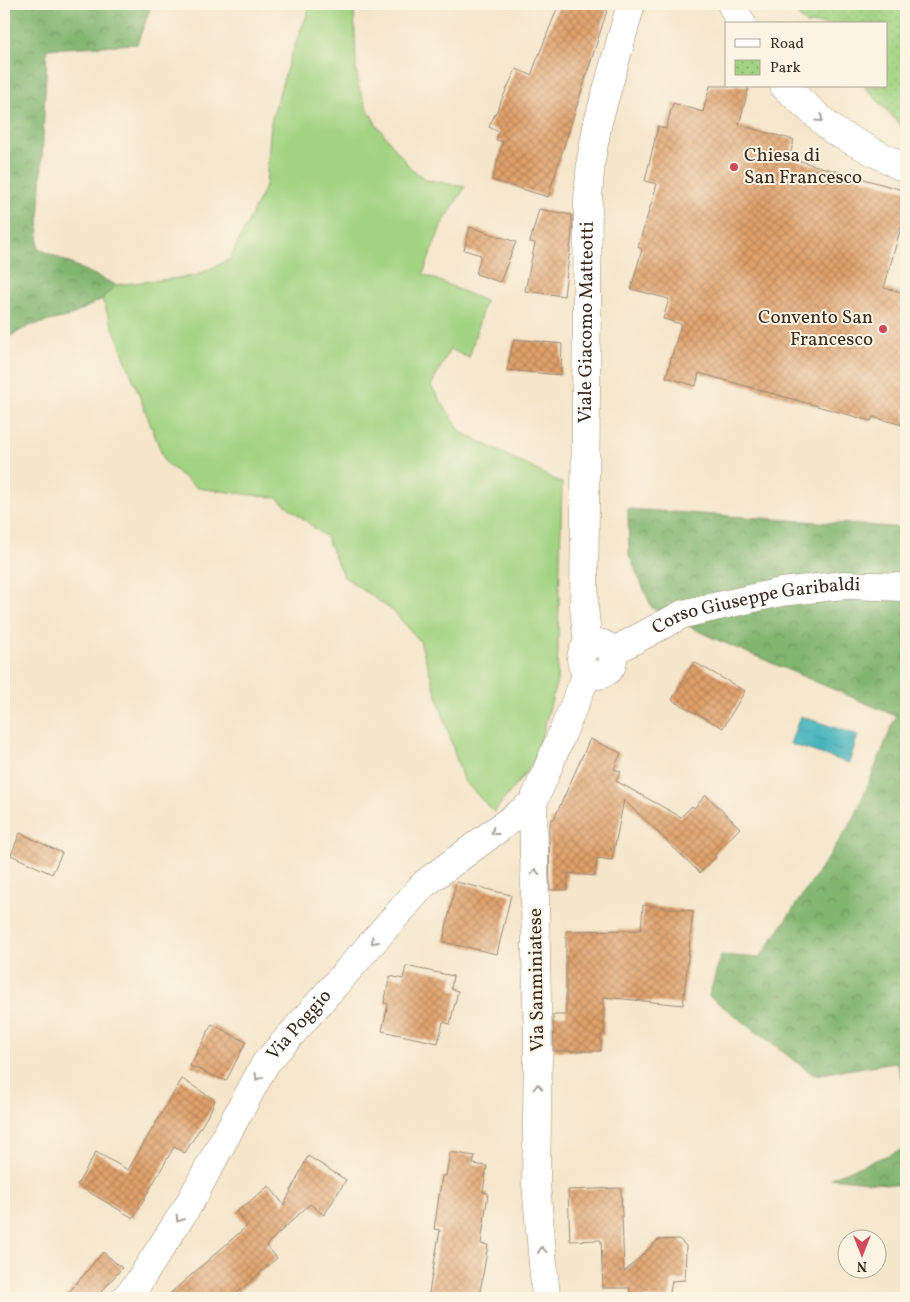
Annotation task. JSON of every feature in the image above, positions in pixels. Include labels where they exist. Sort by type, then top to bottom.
[{"type":"main road","name":"Viale Giacomo Matteotti","points":[[596,657],[584,606],[588,198],[591,160],[598,122],[631,4]]},
{"type":"main road","points":[[732,4],[741,22]]},
{"type":"main road","points":[[786,88],[834,132],[906,169]]},
{"type":"main road","name":"Corso Giuseppe Garibaldi","points":[[596,657],[683,614],[781,592],[844,585],[906,587]]},
{"type":"main road","name":"Via Sanminiatese","points":[[546,1298],[536,1184],[538,1049],[533,803],[596,657]]},
{"type":"main road","name":"Via Poggio","points":[[124,1298],[136,1286],[188,1204],[265,1064],[424,884],[533,803]]},
{"type":"green space","points":[[4,4],[152,4],[137,44],[47,49],[38,248],[116,285],[102,299],[70,316],[29,326],[10,336],[4,347]]},
{"type":"green space","points":[[311,4],[354,4],[356,69],[359,88],[376,124],[412,170],[427,180],[465,187],[441,226],[423,274],[485,301],[469,358],[450,349],[431,386],[461,432],[562,483],[557,681],[535,761],[494,812],[463,780],[420,641],[393,611],[343,576],[326,537],[277,498],[197,488],[165,462],[102,299],[116,285],[196,276],[230,259],[266,185],[271,121],[289,61]]},
{"type":"green space","points":[[787,4],[906,4],[906,131],[866,88],[888,88],[888,22],[804,22]]},
{"type":"green space","points":[[628,509],[906,528],[906,1093],[896,1062],[814,1075],[709,996],[721,955],[760,958],[854,819],[896,716],[713,638],[652,608],[629,555]]},
{"type":"green space","points":[[906,1148],[906,1186],[831,1178]]},
{"type":"water","points":[[800,716],[858,735],[849,763],[790,744]]},
{"type":"building","points":[[559,4],[609,4],[548,197],[492,180],[503,142],[496,140],[499,132],[489,127],[516,69],[531,75]]},
{"type":"building","name":"Convento San Francesco","points":[[710,86],[748,88],[739,125],[794,140],[789,158],[906,191],[906,209],[884,288],[906,293],[906,426],[873,417],[871,421],[699,373],[696,386],[666,377],[681,324],[663,319],[669,299],[631,289],[642,249],[638,247],[657,184],[645,181],[658,126],[666,129],[673,103],[703,112]]},
{"type":"building","points":[[539,209],[572,215],[572,233],[564,296],[525,291],[535,243],[530,242]]},
{"type":"building","points":[[470,227],[516,242],[500,282],[476,274],[481,255],[464,250]]},
{"type":"building","points":[[514,339],[562,344],[561,375],[507,370]]},
{"type":"building","points":[[694,662],[745,691],[723,728],[672,700]]},
{"type":"building","points":[[590,739],[621,753],[614,769],[621,772],[616,781],[681,817],[692,806],[694,808],[706,795],[740,828],[700,873],[624,800],[612,860],[597,858],[595,876],[568,873],[567,890],[550,890],[549,830],[551,819],[554,819]]},
{"type":"building","points":[[20,833],[62,853],[52,874],[11,855]]},
{"type":"building","points":[[456,882],[511,895],[497,954],[443,942]]},
{"type":"building","points":[[643,905],[693,911],[683,1005],[604,997],[604,1035],[601,1035],[601,1051],[554,1051],[553,1015],[566,1015],[566,931],[641,930]]},
{"type":"building","points":[[406,966],[453,976],[451,989],[458,991],[450,1024],[443,1022],[438,1043],[382,1031],[388,1004],[384,1003],[390,976],[403,979]]},
{"type":"building","points":[[212,1024],[246,1042],[226,1081],[190,1066]]},
{"type":"building","points":[[182,1079],[215,1100],[185,1153],[174,1147],[133,1218],[77,1185],[96,1152],[128,1170]]},
{"type":"building","points":[[450,1152],[475,1156],[473,1164],[487,1166],[483,1192],[488,1193],[481,1244],[488,1245],[479,1298],[428,1298],[440,1230],[434,1229],[442,1176],[446,1176]]},
{"type":"building","points":[[308,1156],[346,1180],[324,1215],[310,1204],[266,1245],[277,1258],[231,1298],[165,1298],[247,1226],[236,1212],[269,1186],[284,1205]]},
{"type":"building","points":[[621,1188],[624,1272],[658,1240],[679,1239],[686,1246],[685,1280],[672,1281],[669,1298],[630,1298],[630,1288],[603,1288],[601,1240],[570,1241],[568,1190]]},
{"type":"building","points":[[103,1252],[122,1268],[96,1298],[64,1298]]},
{"type":"place","name":"Chiesa di San Francesco","points":[[734,167]]},
{"type":"place","name":"Convento San Francesco","points":[[883,329]]}]
